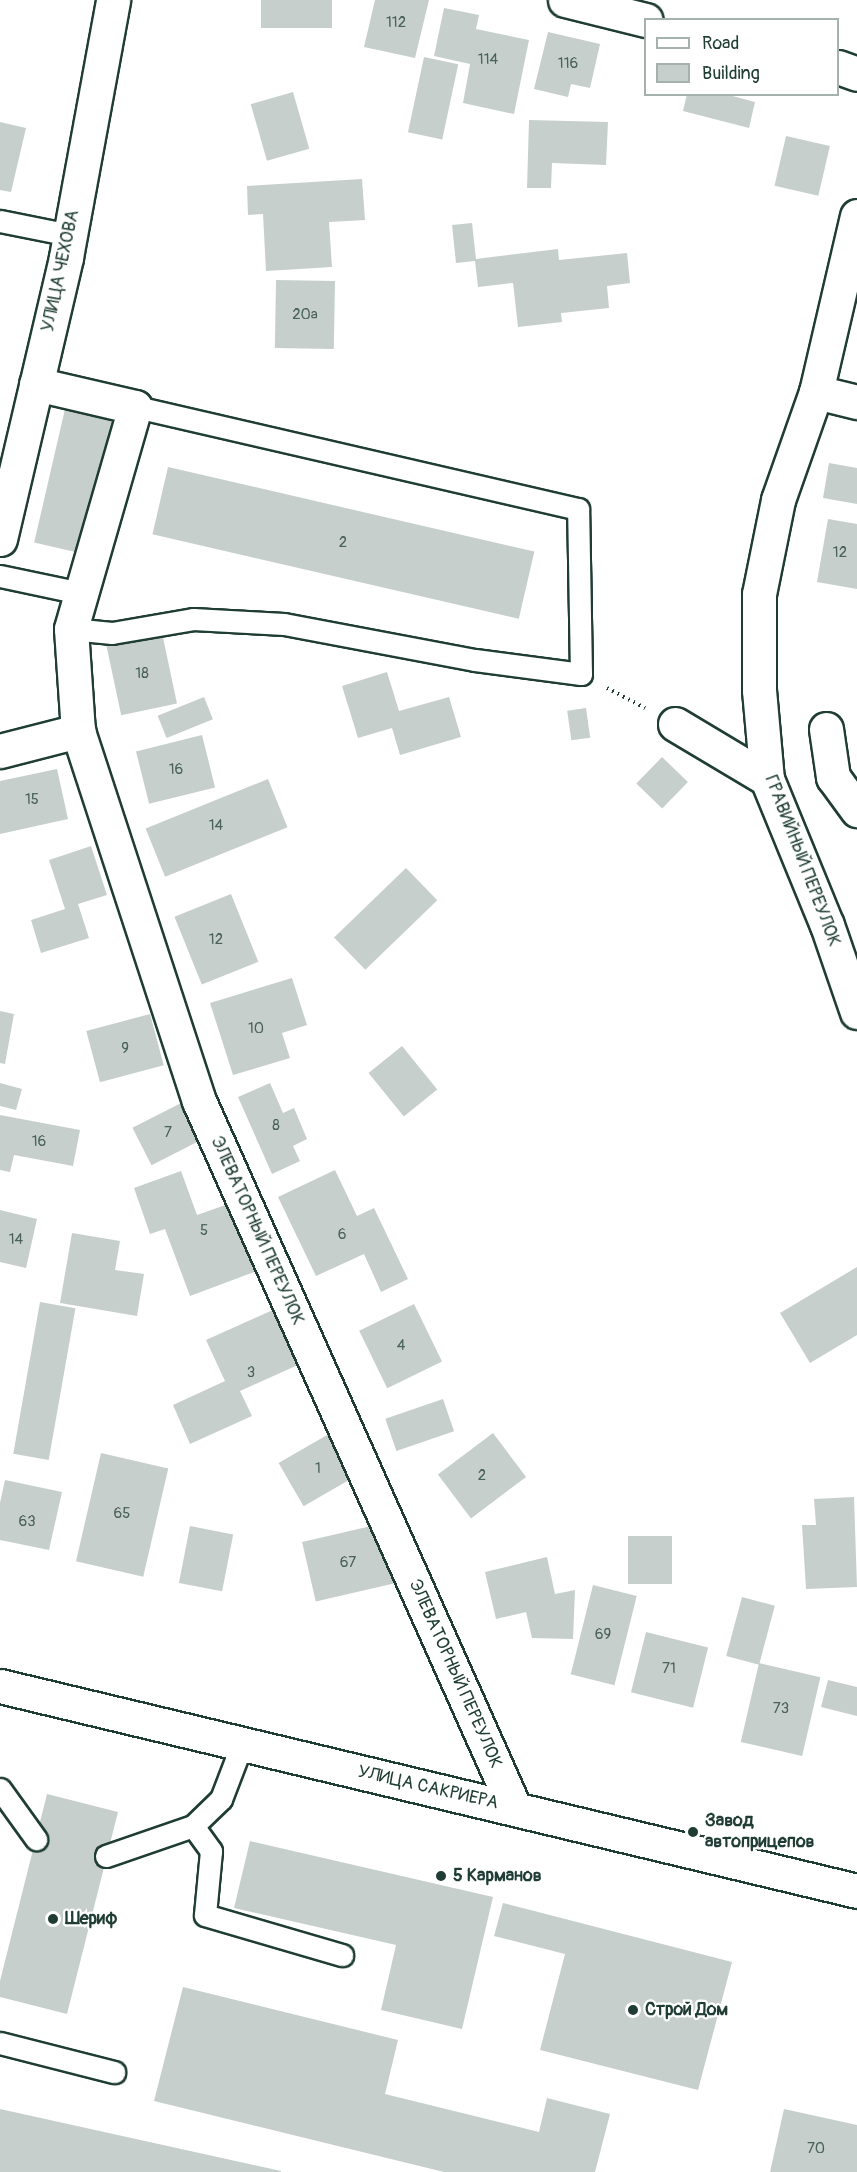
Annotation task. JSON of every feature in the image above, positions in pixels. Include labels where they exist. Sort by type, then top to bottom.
[{"type":"street","name":"УЛИЦА ЧЕХОВА","points":[[0,539],[70,235],[113,0]]},
{"type":"street","points":[[566,0],[644,20]]},
{"type":"street","points":[[839,68],[857,74]]},
{"type":"street","name":"ГРАВИЙНЫЙ ПЕРЕУЛОК","points":[[857,216],[816,392],[778,500],[759,594],[759,690],[767,779],[827,925],[857,1012]]},
{"type":"street","points":[[36,384],[135,407]]},
{"type":"street","points":[[816,392],[857,402]]},
{"type":"street","name":"ЭЛЕВАТОРНЫЙ ПЕРЕУЛОК","points":[[135,407],[71,629],[78,731],[199,1101],[515,1809]]},
{"type":"street","points":[[675,724],[767,779]]},
{"type":"street","points":[[826,729],[833,777],[857,810]]},
{"type":"street","points":[[0,751],[78,731]]},
{"type":"street","name":"УЛИЦА САКРИЕРА","points":[[0,1686],[857,1891]]},
{"type":"lane","points":[[0,221],[70,235]]},
{"type":"lane","points":[[71,629],[112,633],[193,619],[284,624],[475,660],[580,674],[578,509],[135,407]]},
{"type":"lane","points":[[0,576],[81,593]]},
{"type":"lane","points":[[106,1857],[193,1826],[221,1799],[242,1744]]},
{"type":"lane","points":[[0,1789],[36,1839]]},
{"type":"lane","points":[[193,1826],[211,1851],[205,1915],[342,1955]]},
{"type":"lane","points":[[0,2043],[114,2072]]},
{"type":"path","points":[[580,674],[675,724]]},
{"type":"building","points":[[261,0],[332,0],[332,28],[261,28]]},
{"type":"building","points":[[375,0],[429,0],[415,58],[364,47]]},
{"type":"building","points":[[444,8],[479,15],[476,29],[529,40],[514,114],[463,103],[470,64],[434,56]]},
{"type":"building","points":[[548,32],[600,44],[590,88],[571,84],[568,97],[534,89]]},
{"type":"building","points":[[424,57],[458,64],[442,140],[408,132]]},
{"type":"building","points":[[293,92],[309,149],[267,161],[251,104]]},
{"type":"building","points":[[687,96],[732,96],[755,102],[749,128],[683,111]]},
{"type":"building","points":[[529,120],[608,122],[606,165],[552,163],[551,188],[527,188]]},
{"type":"building","points":[[0,122],[26,128],[11,192],[0,190]]},
{"type":"building","points":[[786,136],[830,146],[818,196],[775,186]]},
{"type":"building","points":[[362,179],[365,220],[329,222],[332,267],[266,271],[263,214],[248,215],[247,186]]},
{"type":"building","points":[[472,223],[476,259],[558,249],[559,260],[627,253],[630,283],[607,286],[609,308],[561,313],[562,322],[518,327],[513,283],[478,287],[475,261],[456,263],[452,225]]},
{"type":"building","points":[[276,280],[335,281],[334,349],[275,348]]},
{"type":"building","points":[[65,409],[112,420],[81,553],[34,542]]},
{"type":"building","points":[[829,463],[857,468],[857,504],[823,498]]},
{"type":"building","points":[[168,467],[534,552],[519,619],[152,534]]},
{"type":"building","points":[[828,519],[857,524],[857,589],[817,582]]},
{"type":"building","points":[[162,633],[177,703],[121,715],[106,645]]},
{"type":"building","points":[[387,672],[399,711],[449,697],[461,737],[400,755],[392,728],[358,738],[342,686]]},
{"type":"building","points":[[204,697],[213,719],[167,738],[158,716]]},
{"type":"building","points":[[586,708],[590,738],[571,740],[567,711]]},
{"type":"building","points":[[202,735],[215,787],[149,804],[136,751]]},
{"type":"building","points":[[662,757],[688,782],[662,809],[636,784]]},
{"type":"building","points":[[57,769],[68,819],[0,834],[0,781]]},
{"type":"building","points":[[268,779],[287,827],[165,877],[146,828]]},
{"type":"building","points":[[91,846],[107,895],[78,904],[89,938],[41,953],[31,920],[65,909],[49,860]]},
{"type":"building","points":[[406,868],[437,900],[365,970],[334,937]]},
{"type":"building","points":[[231,894],[258,962],[202,985],[174,917]]},
{"type":"building","points":[[292,978],[307,1025],[282,1033],[290,1058],[233,1075],[210,1003]]},
{"type":"building","points":[[0,1011],[14,1014],[5,1064],[0,1063]]},
{"type":"building","points":[[150,1014],[164,1065],[100,1082],[86,1031]]},
{"type":"building","points":[[402,1046],[437,1090],[404,1117],[369,1073]]},
{"type":"building","points":[[0,1083],[22,1089],[16,1110],[0,1106]]},
{"type":"building","points":[[270,1083],[283,1113],[294,1108],[307,1139],[293,1146],[300,1161],[272,1174],[238,1097]]},
{"type":"building","points":[[185,1101],[204,1138],[151,1165],[132,1128]]},
{"type":"building","points":[[0,1115],[80,1130],[73,1166],[14,1155],[10,1172],[0,1170]]},
{"type":"building","points":[[335,1170],[357,1216],[374,1208],[408,1279],[381,1292],[364,1254],[316,1276],[278,1197]]},
{"type":"building","points":[[181,1171],[197,1215],[231,1203],[257,1271],[190,1296],[165,1229],[150,1234],[134,1188]]},
{"type":"building","points":[[0,1210],[37,1219],[26,1268],[0,1262]]},
{"type":"building","points":[[72,1233],[120,1241],[115,1270],[144,1274],[137,1316],[60,1303]]},
{"type":"building","points":[[857,1267],[857,1335],[810,1363],[780,1313]]},
{"type":"building","points":[[40,1302],[75,1308],[49,1460],[13,1454]]},
{"type":"building","points":[[414,1304],[442,1362],[387,1388],[359,1331]]},
{"type":"building","points":[[275,1309],[300,1364],[240,1391],[252,1416],[190,1444],[173,1405],[225,1381],[206,1340]]},
{"type":"building","points":[[443,1399],[454,1431],[396,1451],[385,1419]]},
{"type":"building","points":[[334,1431],[359,1474],[304,1506],[279,1463]]},
{"type":"building","points":[[493,1433],[526,1477],[471,1518],[438,1475]]},
{"type":"building","points":[[101,1453],[168,1469],[143,1577],[76,1561]]},
{"type":"building","points":[[5,1480],[62,1492],[49,1550],[0,1540],[0,1503]]},
{"type":"building","points":[[854,1497],[857,1587],[806,1589],[802,1525],[816,1525],[814,1499]]},
{"type":"building","points":[[380,1524],[394,1583],[316,1601],[302,1542]]},
{"type":"building","points":[[190,1526],[233,1534],[222,1591],[179,1583]]},
{"type":"building","points":[[628,1536],[672,1536],[672,1584],[628,1584]]},
{"type":"building","points":[[547,1557],[555,1594],[575,1590],[573,1639],[532,1638],[526,1612],[496,1619],[485,1572]]},
{"type":"building","points":[[593,1585],[637,1596],[614,1685],[571,1674]]},
{"type":"building","points":[[742,1597],[775,1606],[759,1665],[726,1656]]},
{"type":"building","points":[[646,1632],[708,1647],[693,1708],[631,1692]]},
{"type":"building","points":[[759,1663],[820,1677],[802,1756],[741,1742]]},
{"type":"building","points":[[828,1680],[857,1687],[857,1716],[821,1707]]},
{"type":"building","name":"Шериф","points":[[47,1794],[118,1812],[67,2014],[0,1997],[0,1981]]},
{"type":"building","points":[[250,1841],[493,1897],[462,2029],[381,2010],[396,1945],[234,1908]]},
{"type":"building","points":[[503,1903],[732,1962],[698,2090],[540,2050],[565,1954],[494,1936]]},
{"type":"building","points":[[183,1987],[398,2040],[385,2094],[539,2132],[547,2098],[610,2114],[595,2172],[444,2172],[154,2101]]},
{"type":"building","points":[[0,2109],[281,2171],[281,2172],[0,2172]]},
{"type":"building","points":[[784,2109],[857,2125],[857,2172],[770,2172]]},
{"type":"place","name":"Завод автоприцепов","points":[[693,1832]]},
{"type":"place","name":"5 Карманов","points":[[441,1876]]},
{"type":"place","name":"Шериф","points":[[53,1919]]},
{"type":"place","name":"Строй Дом","points":[[633,2010]]}]
